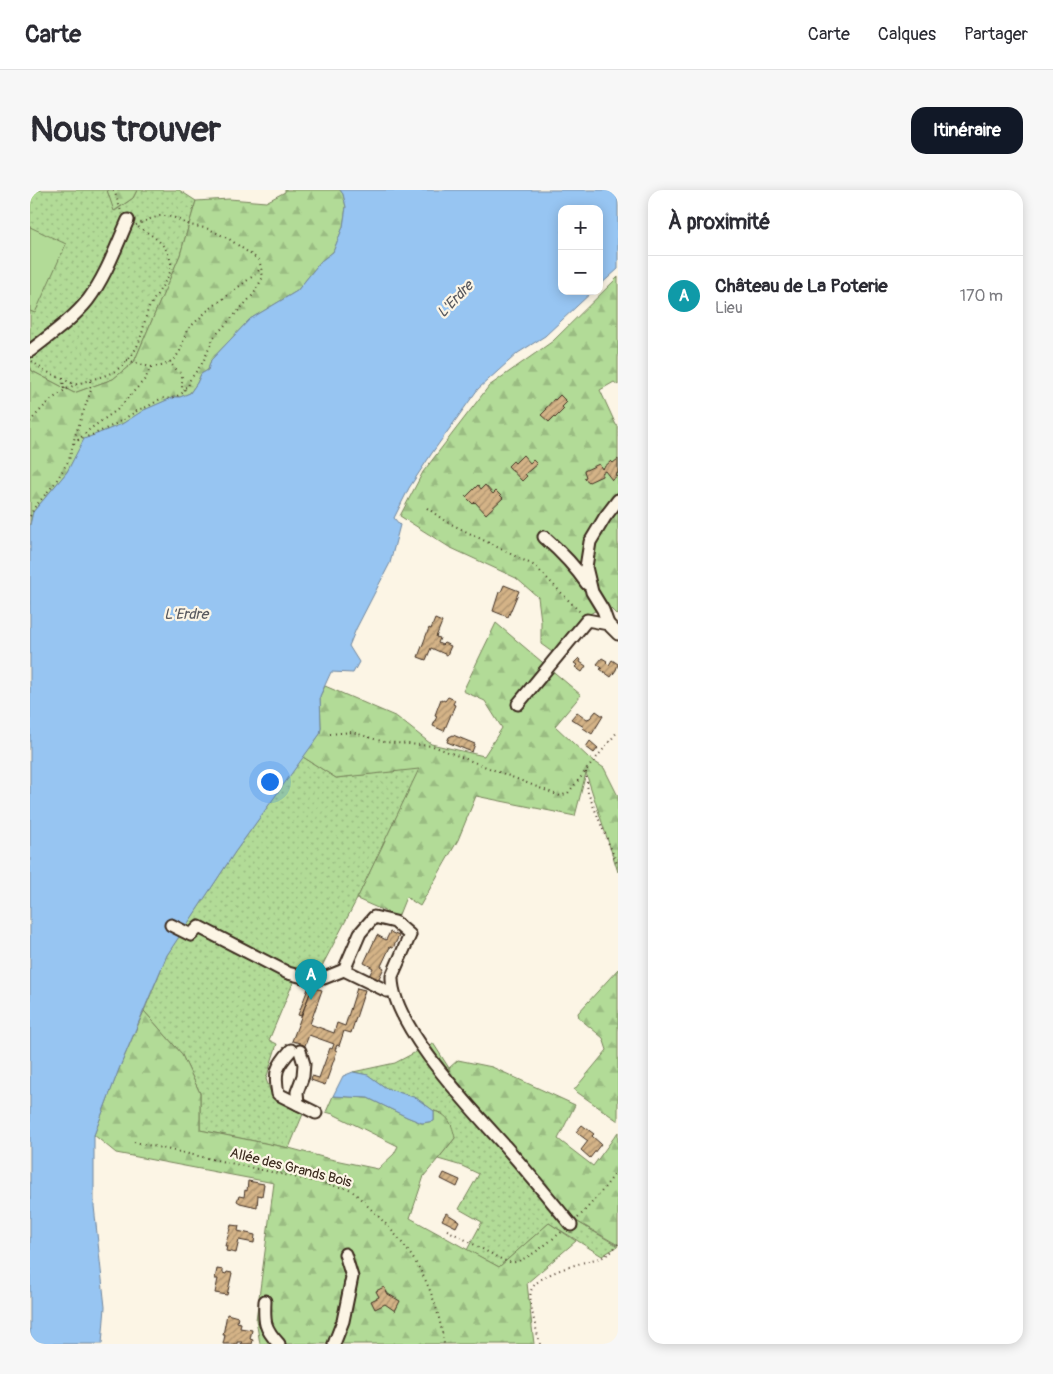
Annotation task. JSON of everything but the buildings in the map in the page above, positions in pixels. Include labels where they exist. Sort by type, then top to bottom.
[{"type":"street","points":[[30,351],[69,320],[88,300],[132,223]]},
{"type":"street","points":[[592,592],[586,567],[590,542],[618,500]]},
{"type":"street","points":[[544,537],[558,549],[581,575],[603,610],[608,624],[618,634]]},
{"type":"street","points":[[518,704],[587,620],[608,624]]},
{"type":"street","points":[[171,925],[191,935],[199,927],[288,973],[303,977],[324,978],[344,970],[360,933],[374,917],[395,922],[410,935],[392,976],[393,990],[404,1016],[421,1045],[470,1108],[506,1147],[571,1225]]},
{"type":"street","points":[[344,970],[387,991],[393,990]]},
{"type":"street","points":[[298,1104],[297,1092],[303,1076],[304,1064],[295,1051],[280,1062],[276,1078],[278,1094],[298,1104],[316,1113]]},
{"type":"street","points":[[334,1344],[343,1321],[352,1277],[345,1254]]},
{"type":"street","points":[[265,1301],[264,1320],[269,1334],[279,1344]]},
{"type":"path","points":[[30,422],[42,408],[64,391],[76,385],[103,377],[127,360],[134,352],[141,338],[147,313],[171,269],[170,258],[164,247],[123,215],[114,190]]},
{"type":"path","points":[[132,223],[160,216],[175,218],[190,225],[209,229],[229,239],[259,260],[263,277],[253,295],[214,337],[203,362],[190,380],[188,387],[184,387]]},
{"type":"path","points":[[127,360],[150,367],[160,366],[174,360],[180,351],[187,330],[206,311],[257,273],[261,267]]},
{"type":"path","points":[[30,357],[43,370],[76,385]]},
{"type":"path","points":[[78,440],[114,425],[162,398],[176,397],[185,391],[184,387],[182,388],[182,375],[169,362]]},
{"type":"path","points":[[74,444],[117,410],[146,378],[150,367]]},
{"type":"path","points":[[63,378],[64,391]]},
{"type":"path","points":[[30,516],[34,508],[55,483],[69,460],[91,390],[90,380]]},
{"type":"path","points":[[426,508],[445,521],[535,566],[587,620]]},
{"type":"path","points":[[330,734],[352,732],[384,742],[433,746],[560,796],[568,793],[618,732]]},
{"type":"path","points":[[586,772],[588,793],[618,866]]},
{"type":"path","name":"Allée des Grands Bois","points":[[134,1142],[349,1189],[357,1194],[386,1223],[412,1256],[431,1290],[438,1312],[444,1344]]},
{"type":"path","points":[[447,1230],[506,1262],[518,1262],[571,1225],[598,1196],[618,1170]]},
{"type":"path","points":[[540,1344],[531,1303],[531,1290],[538,1282],[550,1274],[603,1257],[618,1244]]},
{"type":"green space","points":[[30,190],[107,190],[115,211],[133,198],[137,190],[179,190],[196,201],[180,255],[134,362],[113,379],[74,393],[32,371],[30,366]]},
{"type":"green space","points":[[107,190],[137,190],[133,198],[114,211]]},
{"type":"green space","points":[[285,190],[340,190],[346,207],[343,227],[333,252],[321,261],[297,291],[250,319],[211,360],[208,370],[201,374],[190,393],[174,397],[145,410],[122,424],[84,440],[67,472],[33,512],[30,525],[30,366],[32,371],[74,393],[113,379],[134,362],[180,255],[196,201],[229,199],[266,202],[285,192]]},
{"type":"green space","points":[[30,227],[66,244],[35,313],[30,311]]},
{"type":"green space","points":[[618,277],[618,385],[614,382],[600,390],[618,426],[618,616],[607,605],[593,612],[579,621],[552,652],[541,644],[538,597],[516,578],[449,547],[400,516],[423,472],[489,386],[553,341],[600,295],[603,295],[603,292]]},
{"type":"green space","points":[[496,623],[581,695],[555,726],[589,758],[604,768],[618,796],[618,872],[586,773],[575,816],[476,796],[458,840],[420,906],[406,897],[398,917],[357,899],[419,769],[336,778],[303,757],[320,734],[320,696],[325,686],[397,717],[431,744],[484,756],[502,728],[485,701],[463,691]]},
{"type":"green space","points":[[303,757],[336,778],[420,768],[357,899],[321,968],[313,971],[298,971],[269,1040],[277,1044],[266,1079],[271,1093],[303,1114],[289,1148],[200,1130],[200,1093],[181,1053],[144,1011],[167,955],[235,852]]},
{"type":"green space","points":[[618,969],[618,1121],[574,1090],[607,1050],[603,1038],[579,1018],[578,1013]]},
{"type":"green space","points":[[144,1011],[181,1053],[200,1093],[200,1130],[378,1169],[394,1154],[398,1146],[326,1112],[333,1096],[368,1098],[422,1123],[434,1121],[434,1111],[443,1115],[451,1124],[455,1138],[424,1176],[410,1218],[499,1267],[549,1223],[576,1241],[527,1283],[534,1344],[260,1344],[256,1320],[274,1183],[116,1153],[94,1135]]},
{"type":"green space","points":[[433,1043],[449,1068],[450,1077],[571,1218],[618,1246],[602,1256],[549,1223],[499,1267],[467,1250],[482,1222],[459,1209],[479,1174],[462,1166],[438,1159],[455,1138],[442,1113],[434,1111],[416,1098],[386,1088],[368,1075],[353,1072],[395,1063]]},
{"type":"green space","points":[[458,1060],[492,1067],[575,1105],[558,1139],[593,1166],[618,1132],[618,1245],[571,1218],[450,1077],[449,1068]]},
{"type":"water","name":"L'Erdre","points":[[340,190],[618,190],[618,269],[603,282],[603,205],[558,205],[558,295],[589,295],[545,336],[518,353],[478,389],[409,488],[394,518],[400,525],[390,563],[349,646],[359,662],[353,673],[331,672],[320,696],[320,734],[235,852],[167,955],[119,1069],[94,1135],[94,1206],[105,1307],[102,1344],[30,1344],[30,525],[33,512],[67,472],[84,439],[122,424],[144,410],[174,397],[190,393],[201,374],[208,370],[211,360],[250,319],[297,291],[321,261],[333,252],[343,227],[346,207]]},
{"type":"water","points":[[353,1072],[368,1075],[386,1088],[416,1098],[434,1111],[434,1121],[422,1123],[368,1098],[333,1096],[343,1076]]},
{"type":"place","name":"Château de La Poterie","points":[[311,1000]]}]
